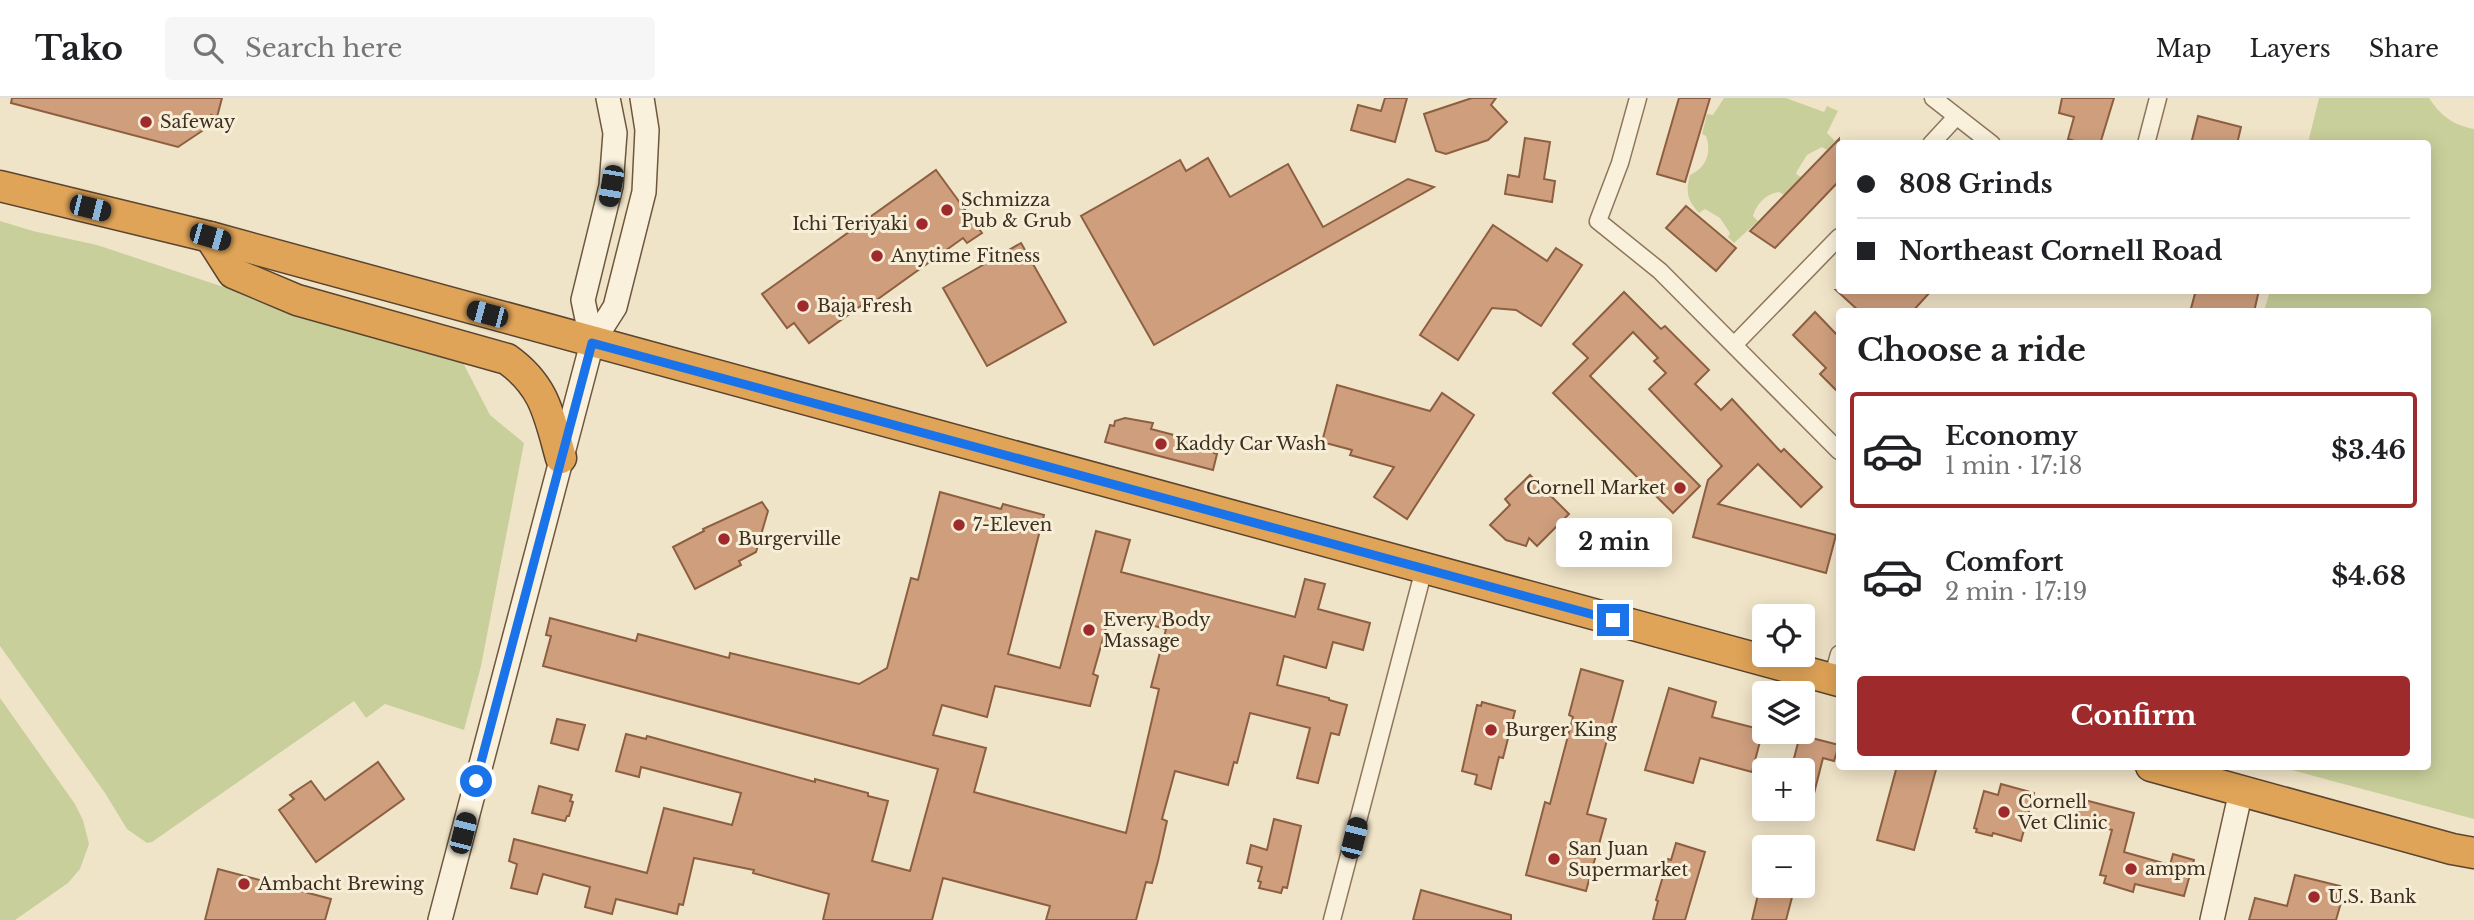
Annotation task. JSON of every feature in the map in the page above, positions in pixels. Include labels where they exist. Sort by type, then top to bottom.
[{"type":"highway","points":[[0,186],[210,237],[1424,569],[1836,671]]},
{"type":"highway","points":[[210,237],[233,274],[297,300],[506,359],[524,371],[542,398],[561,458]]},
{"type":"highway","points":[[2165,770],[2474,853]]},
{"type":"main road","points":[[592,343],[583,300],[608,202],[613,171],[615,133],[608,98]]},
{"type":"main road","points":[[440,920],[592,343],[615,307],[644,192],[647,130],[642,98]]},
{"type":"main road","points":[[2212,920],[2241,791]]},
{"type":"street","points":[[1638,98],[1620,163],[1598,221],[1660,271],[1836,448]]},
{"type":"street","points":[[1933,98],[1987,140]]},
{"type":"street","points":[[2147,140],[2158,98]]},
{"type":"street","points":[[1935,140],[1956,117]]},
{"type":"street","points":[[1735,344],[1836,240]]},
{"type":"street","points":[[1332,920],[1424,569]]},
{"type":"green space","points":[[1724,98],[1786,98],[1824,112],[1827,106],[1838,111],[1827,133],[1835,141],[1827,150],[1822,147],[1807,155],[1796,174],[1801,177],[1784,195],[1779,192],[1763,200],[1753,216],[1758,221],[1734,243],[1728,237],[1730,233],[1720,218],[1705,209],[1699,213],[1690,200],[1688,191],[1690,175],[1704,164],[1708,154],[1708,142],[1702,134],[1707,114],[1713,115]]},
{"type":"green space","points":[[2319,98],[2429,98],[2448,119],[2474,129],[2474,819],[2291,770],[2431,770],[2431,308],[2265,308],[2269,294],[2431,294],[2431,140],[2309,140]]},
{"type":"green space","points":[[0,221],[97,245],[284,307],[460,357],[490,415],[524,443],[481,666],[464,730],[385,704],[366,718],[354,701],[152,842],[147,843],[127,829],[105,793],[0,646]]},
{"type":"green space","points":[[0,698],[75,804],[83,820],[89,844],[80,869],[68,883],[15,920],[0,920]]},
{"type":"building","name":"Safeway","points":[[12,98],[222,98],[217,117],[211,115],[208,127],[178,147],[11,103]]},
{"type":"building","points":[[1385,98],[1407,98],[1395,142],[1351,130],[1358,105],[1381,111]]},
{"type":"building","points":[[1472,98],[1496,98],[1491,105],[1507,122],[1488,140],[1446,154],[1436,151],[1424,114]]},
{"type":"building","points":[[1679,98],[1710,98],[1685,182],[1657,174]]},
{"type":"building","points":[[2062,98],[2114,98],[2101,140],[2068,139],[2074,117],[2059,113]]},
{"type":"building","points":[[2198,116],[2241,127],[2238,140],[2192,140]]},
{"type":"building","points":[[1525,138],[1550,142],[1544,179],[1555,181],[1552,202],[1505,194],[1508,175],[1519,177]]},
{"type":"building","points":[[1836,142],[1836,184],[1775,248],[1750,231]]},
{"type":"building","points":[[1208,158],[1230,197],[1288,164],[1323,227],[1408,179],[1434,187],[1154,345],[1081,216],[1180,160],[1186,171]]},
{"type":"building","points":[[936,170],[982,233],[967,243],[963,238],[864,309],[862,305],[809,343],[794,323],[787,328],[762,294]]},
{"type":"building","points":[[1686,206],[1736,248],[1716,271],[1666,228]]},
{"type":"building","points":[[1493,225],[1547,261],[1556,248],[1582,265],[1541,326],[1516,310],[1492,308],[1458,360],[1420,335]]},
{"type":"building","points":[[1021,243],[1066,322],[987,366],[943,288]]},
{"type":"building","points":[[1624,292],[1661,329],[1665,326],[1709,370],[1695,384],[1721,410],[1732,399],[1781,452],[1784,449],[1822,487],[1801,507],[1758,464],[1718,504],[1836,535],[1826,573],[1693,537],[1708,480],[1722,466],[1649,389],[1666,373],[1654,361],[1658,358],[1633,332],[1590,376],[1700,486],[1673,513],[1553,393],[1588,358],[1573,344]]},
{"type":"building","points":[[1840,294],[1928,294],[1916,308],[1856,308]]},
{"type":"building","points":[[2195,294],[2258,294],[2255,308],[2191,308]]},
{"type":"building","points":[[1815,312],[1836,334],[1836,390],[1820,374],[1826,368],[1793,335]]},
{"type":"building","points":[[1337,385],[1430,411],[1442,393],[1474,415],[1407,519],[1374,497],[1394,467],[1350,455],[1352,450],[1322,442]]},
{"type":"building","name":"Kaddy Car Wash","points":[[1125,418],[1153,423],[1151,429],[1216,446],[1213,470],[1105,442],[1110,425],[1114,426],[1115,421]]},
{"type":"building","points":[[1530,475],[1569,514],[1537,546],[1529,538],[1526,546],[1506,540],[1490,525],[1510,505],[1505,499]]},
{"type":"building","points":[[940,492],[1001,509],[1003,504],[1044,515],[1008,654],[1060,668],[1096,531],[1130,540],[1121,572],[1295,617],[1305,579],[1325,584],[1318,609],[1370,623],[1363,650],[1333,642],[1326,668],[1284,656],[1277,685],[1347,705],[1339,735],[1331,733],[1318,783],[1297,778],[1310,728],[1250,713],[1237,763],[1234,762],[1228,785],[1175,771],[1162,819],[1167,821],[1158,861],[1152,883],[1146,882],[1136,920],[1046,920],[1050,906],[943,878],[932,920],[823,920],[829,894],[753,873],[754,870],[694,858],[683,905],[679,904],[677,914],[616,899],[612,914],[585,907],[590,887],[543,874],[537,894],[511,888],[517,864],[509,861],[514,839],[647,873],[664,808],[732,825],[741,793],[641,767],[639,777],[616,771],[626,734],[646,739],[647,736],[815,782],[815,779],[868,793],[868,796],[888,801],[872,861],[910,871],[938,769],[543,666],[551,636],[546,635],[550,618],[636,641],[638,634],[729,658],[730,653],[859,684],[887,668],[911,578],[918,580]],"holes":[[[1110,614],[1166,629],[1151,687],[1159,689],[1126,833],[974,792],[986,748],[933,735],[942,705],[987,717],[995,686],[1090,706],[1098,676],[1093,674]]]},
{"type":"building","name":"Burgerville","points":[[762,502],[768,511],[756,552],[739,561],[741,565],[695,589],[673,547],[704,531],[703,529]]},
{"type":"building","points":[[1581,669],[1623,681],[1587,814],[1606,819],[1586,891],[1526,875],[1545,802],[1550,804],[1573,717],[1569,715]]},
{"type":"building","points":[[1669,688],[1716,702],[1712,717],[1752,727],[1752,744],[1759,744],[1756,758],[1752,758],[1752,772],[1700,758],[1693,783],[1645,770]]},
{"type":"building","name":"Burger King","points":[[1482,702],[1515,711],[1503,758],[1499,757],[1491,789],[1475,784],[1477,775],[1462,771],[1477,705],[1481,706]]},
{"type":"building","points":[[557,719],[585,725],[578,750],[551,743]]},
{"type":"building","points":[[1815,739],[1836,744],[1834,761],[1823,758],[1815,789],[1815,758],[1794,758],[1798,744],[1815,744]]},
{"type":"building","points":[[378,762],[404,799],[316,862],[279,810],[294,799],[290,795],[311,781],[325,800]]},
{"type":"building","points":[[1896,770],[1936,770],[1914,850],[1877,840]]},
{"type":"building","name":"Cornell Vet Clinic","points":[[2001,784],[2034,793],[2021,841],[1993,833],[1992,836],[1976,832],[1977,829],[1974,828],[1984,791],[1998,795]]},
{"type":"building","points":[[539,786],[572,795],[570,801],[573,802],[565,821],[532,813]]},
{"type":"building","points":[[2081,799],[2134,813],[2124,852],[2170,865],[2173,854],[2194,860],[2184,896],[2135,884],[2133,892],[2104,883],[2106,876],[2100,875],[2112,830],[2075,820]]},
{"type":"building","points":[[1274,819],[1301,826],[1287,888],[1283,887],[1281,893],[1259,888],[1262,867],[1247,863],[1251,845],[1267,850]]},
{"type":"building","points":[[1676,843],[1705,852],[1685,920],[1653,920],[1668,859],[1671,860]]},
{"type":"building","name":"Ambacht Brewing","points":[[218,869],[331,899],[325,920],[205,920]]},
{"type":"building","name":"U.S. Bank","points":[[2295,875],[2340,886],[2336,898],[2342,899],[2336,920],[2249,920],[2255,898],[2287,906]]},
{"type":"building","points":[[1421,890],[1511,915],[1511,920],[1413,920]]},
{"type":"building","points":[[1757,898],[1792,898],[1786,920],[1752,920]]},
{"type":"place","name":"Safeway","points":[[146,122]]},
{"type":"place","name":"Schmizza Pub & Grub","points":[[947,210]]},
{"type":"place","name":"Ichi Teriyaki","points":[[922,224]]},
{"type":"place","name":"Anytime Fitness","points":[[877,256]]},
{"type":"place","name":"Baja Fresh","points":[[803,306]]},
{"type":"place","name":"Kaddy Car Wash","points":[[1161,444]]},
{"type":"place","name":"Cornell Market","points":[[1680,488]]},
{"type":"place","name":"7-Eleven","points":[[959,525]]},
{"type":"place","name":"Burgerville","points":[[724,539]]},
{"type":"place","name":"Every Body Massage","points":[[1089,630]]},
{"type":"place","name":"Burger King","points":[[1491,730]]},
{"type":"place","name":"Cornell Vet Clinic","points":[[2004,812]]},
{"type":"place","name":"San Juan Supermarket","points":[[1554,859]]},
{"type":"place","name":"ampm","points":[[2131,869]]},
{"type":"place","name":"Ambacht Brewing","points":[[244,884]]},
{"type":"place","name":"U.S. Bank","points":[[2314,897]]},
{"type":"route","points":[[476,781],[592,343],[1613,620]]}]
